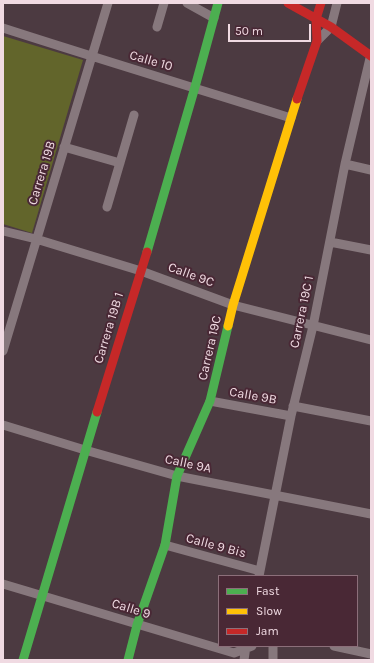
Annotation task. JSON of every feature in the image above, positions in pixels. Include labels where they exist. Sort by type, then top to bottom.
[{"type":"street","name":"Carrera 19B","points":[[3,351],[108,3]]},
{"type":"street","points":[[157,27],[164,3]]},
{"type":"street","points":[[187,3],[214,18]]},
{"type":"street","name":"Carrera 19B 1","points":[[23,660],[85,450],[141,271],[218,3]]},
{"type":"street","points":[[288,3],[331,27],[371,55]]},
{"type":"street","name":"Carrera 19C","points":[[128,660],[137,625],[165,545],[177,476],[210,402],[233,305],[291,118],[317,41],[316,19],[321,3]]},
{"type":"street","points":[[331,27],[337,3]]},
{"type":"street","name":"Carrera 19C","points":[[317,41],[331,27]]},
{"type":"street","name":"Calle 10","points":[[3,28],[91,57],[195,87],[291,118]]},
{"type":"street","name":"Carrera 19C 1","points":[[260,574],[274,495],[293,406],[313,326],[346,164],[371,55]]},
{"type":"street","points":[[106,207],[134,115]]},
{"type":"street","points":[[64,147],[120,163]]},
{"type":"street","points":[[346,164],[371,170]]},
{"type":"street","name":"Calle 9C","points":[[3,231],[36,239],[141,271],[233,305],[371,340]]},
{"type":"street","points":[[330,242],[371,250]]},
{"type":"street","name":"Calle 9B","points":[[210,402],[291,416]]},
{"type":"street","name":"Calle 9B","points":[[293,406],[371,421]]},
{"type":"street","name":"Calle 9A","points":[[3,424],[85,450],[177,476],[371,514]]},
{"type":"street","name":"Calle 9 Bis","points":[[165,545],[260,574]]},
{"type":"street","name":"Calle 9","points":[[3,584],[234,653],[248,647]]},
{"type":"street","points":[[244,660],[248,647]]},
{"type":"street","points":[[273,647],[273,660]]},
{"type":"street","points":[[337,647],[365,656]]},
{"type":"green space","points":[[3,36],[83,60],[32,233],[3,224]]},
{"type":"traffic: fast","points":[[147,252],[218,3]]},
{"type":"traffic: fast","points":[[128,660],[137,625],[165,545],[177,476],[210,401],[228,326]]},
{"type":"traffic: fast","points":[[23,660],[97,412]]},
{"type":"traffic: slow","points":[[228,326],[233,305],[297,99]]},
{"type":"traffic: jam","points":[[288,3],[331,27],[371,56]]},
{"type":"traffic: jam","points":[[297,99],[317,41],[316,19],[321,3]]},
{"type":"traffic: jam","points":[[97,412],[147,252]]}]
